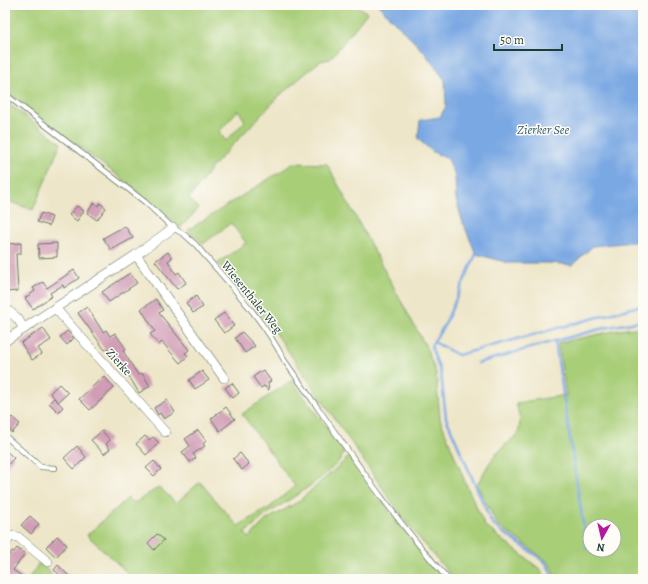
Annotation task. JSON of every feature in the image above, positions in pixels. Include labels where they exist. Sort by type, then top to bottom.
[{"type":"street","points":[[5,342],[136,255],[173,228]]},
{"type":"street","points":[[136,255],[224,378]]},
{"type":"street","points":[[5,308],[18,319],[24,329]]},
{"type":"street","name":"Zierke","points":[[55,308],[165,432]]},
{"type":"street","points":[[5,543],[11,536],[18,537],[48,562]]},
{"type":"lane","name":"Wiesenthaler Weg","points":[[5,94],[145,202],[173,228],[185,235],[196,245],[261,322],[278,346],[284,360],[401,523],[448,579]]},
{"type":"lane","points":[[5,436],[41,467],[55,468]]},
{"type":"green space","points":[[5,5],[357,5],[367,13],[330,59],[320,61],[279,96],[212,167],[189,199],[199,208],[180,228],[125,181],[5,91]],"holes":[[[238,110],[245,121],[226,141],[219,132]]]},
{"type":"green space","points":[[5,101],[61,143],[33,210],[5,200]]},
{"type":"green space","points":[[294,163],[327,164],[426,347],[436,373],[440,419],[465,482],[485,526],[541,570],[546,579],[454,579],[408,525],[275,332],[218,263],[246,243],[231,223],[203,244],[188,230]]},
{"type":"green space","points":[[643,327],[643,579],[557,579],[548,562],[497,524],[477,485],[493,458],[512,440],[519,430],[519,415],[516,403],[566,395],[558,343],[618,330]]},
{"type":"green space","points":[[292,380],[344,451],[341,458],[323,476],[244,532],[249,538],[266,520],[298,502],[351,455],[391,514],[445,579],[134,579],[87,535],[128,498],[132,502],[136,502],[159,487],[176,503],[200,482],[238,526],[270,507],[295,486],[242,414]]},
{"type":"green space","points":[[40,562],[55,579],[28,579]]},
{"type":"water","name":"Zierker See","points":[[378,5],[643,5],[643,241],[593,246],[572,265],[549,263],[509,263],[476,254],[462,220],[456,199],[455,176],[448,159],[433,152],[418,139],[420,120],[440,117],[446,106],[445,80],[424,52]]},
{"type":"building","points":[[94,203],[98,206],[100,203],[106,208],[97,220],[87,213]]},
{"type":"building","points":[[77,206],[84,211],[77,221],[69,215]]},
{"type":"building","points":[[41,213],[52,217],[49,226],[37,222]]},
{"type":"building","points":[[125,226],[133,238],[111,250],[103,238]]},
{"type":"building","points":[[21,243],[21,254],[16,254],[18,291],[6,292],[5,244]]},
{"type":"building","points":[[57,243],[57,257],[39,258],[38,244]]},
{"type":"building","points":[[168,252],[172,258],[168,261],[176,274],[179,272],[186,283],[177,289],[155,261]]},
{"type":"building","points":[[74,270],[79,278],[64,288],[63,285],[50,293],[52,296],[33,309],[25,298],[35,291],[33,288],[43,282],[47,288]]},
{"type":"building","points":[[130,273],[137,283],[109,302],[102,292]]},
{"type":"building","points":[[196,296],[203,307],[193,313],[186,303]]},
{"type":"building","points":[[156,299],[163,310],[159,313],[189,350],[185,353],[188,356],[180,363],[162,342],[159,345],[150,334],[155,331],[141,309]]},
{"type":"building","points":[[87,307],[103,332],[106,330],[110,336],[115,333],[126,349],[123,351],[138,375],[142,373],[150,386],[139,393],[126,371],[123,372],[108,348],[105,350],[78,313]]},
{"type":"building","points":[[224,313],[234,326],[224,333],[214,320]]},
{"type":"building","points":[[43,328],[51,340],[38,348],[42,354],[32,360],[21,343]]},
{"type":"building","points":[[67,331],[74,338],[67,345],[60,337]]},
{"type":"building","points":[[242,332],[255,346],[245,353],[235,338]]},
{"type":"building","points":[[263,370],[271,381],[268,383],[269,390],[264,386],[261,388],[253,377]]},
{"type":"building","points":[[202,371],[209,380],[195,389],[189,380]]},
{"type":"building","points":[[104,376],[114,388],[90,410],[79,399]]},
{"type":"building","points":[[232,383],[239,393],[233,398],[225,388]]},
{"type":"building","points":[[59,384],[68,393],[58,402],[50,393]]},
{"type":"building","points":[[54,398],[63,407],[58,412],[49,403]]},
{"type":"building","points":[[167,400],[175,412],[164,419],[160,413],[158,415],[154,408]]},
{"type":"building","points":[[226,407],[235,419],[220,431],[211,419]]},
{"type":"building","points":[[12,417],[20,424],[12,433],[5,425]]},
{"type":"building","points":[[198,430],[206,441],[203,444],[205,446],[193,454],[196,458],[190,462],[182,452],[190,446],[185,439]]},
{"type":"building","points":[[102,431],[110,440],[106,444],[110,449],[104,454],[91,440]]},
{"type":"building","points":[[145,436],[149,440],[153,437],[159,443],[146,455],[136,444]]},
{"type":"building","points":[[77,446],[86,457],[74,469],[64,458]]},
{"type":"building","points":[[5,450],[14,458],[5,468]]},
{"type":"building","points":[[240,453],[249,464],[242,470],[233,459]]},
{"type":"building","points":[[154,461],[161,469],[154,476],[146,468]]},
{"type":"building","points":[[30,516],[39,524],[31,534],[21,525]]},
{"type":"building","points":[[157,534],[164,540],[154,550],[148,543]]},
{"type":"building","points":[[57,536],[67,545],[56,557],[46,547]]},
{"type":"building","points":[[17,548],[25,554],[13,570],[26,579],[5,579],[5,560],[12,551],[14,552]]},
{"type":"building","points":[[58,565],[68,575],[65,579],[54,570]]},
{"type":"waterway","points":[[476,254],[445,324],[431,346],[441,374],[446,418],[491,521],[496,527],[546,563],[554,579]]},
{"type":"waterway","points":[[434,342],[458,355],[643,305]]},
{"type":"waterway","points":[[582,518],[555,341],[608,327],[643,321]]},
{"type":"waterway","points":[[478,363],[555,341]]}]
